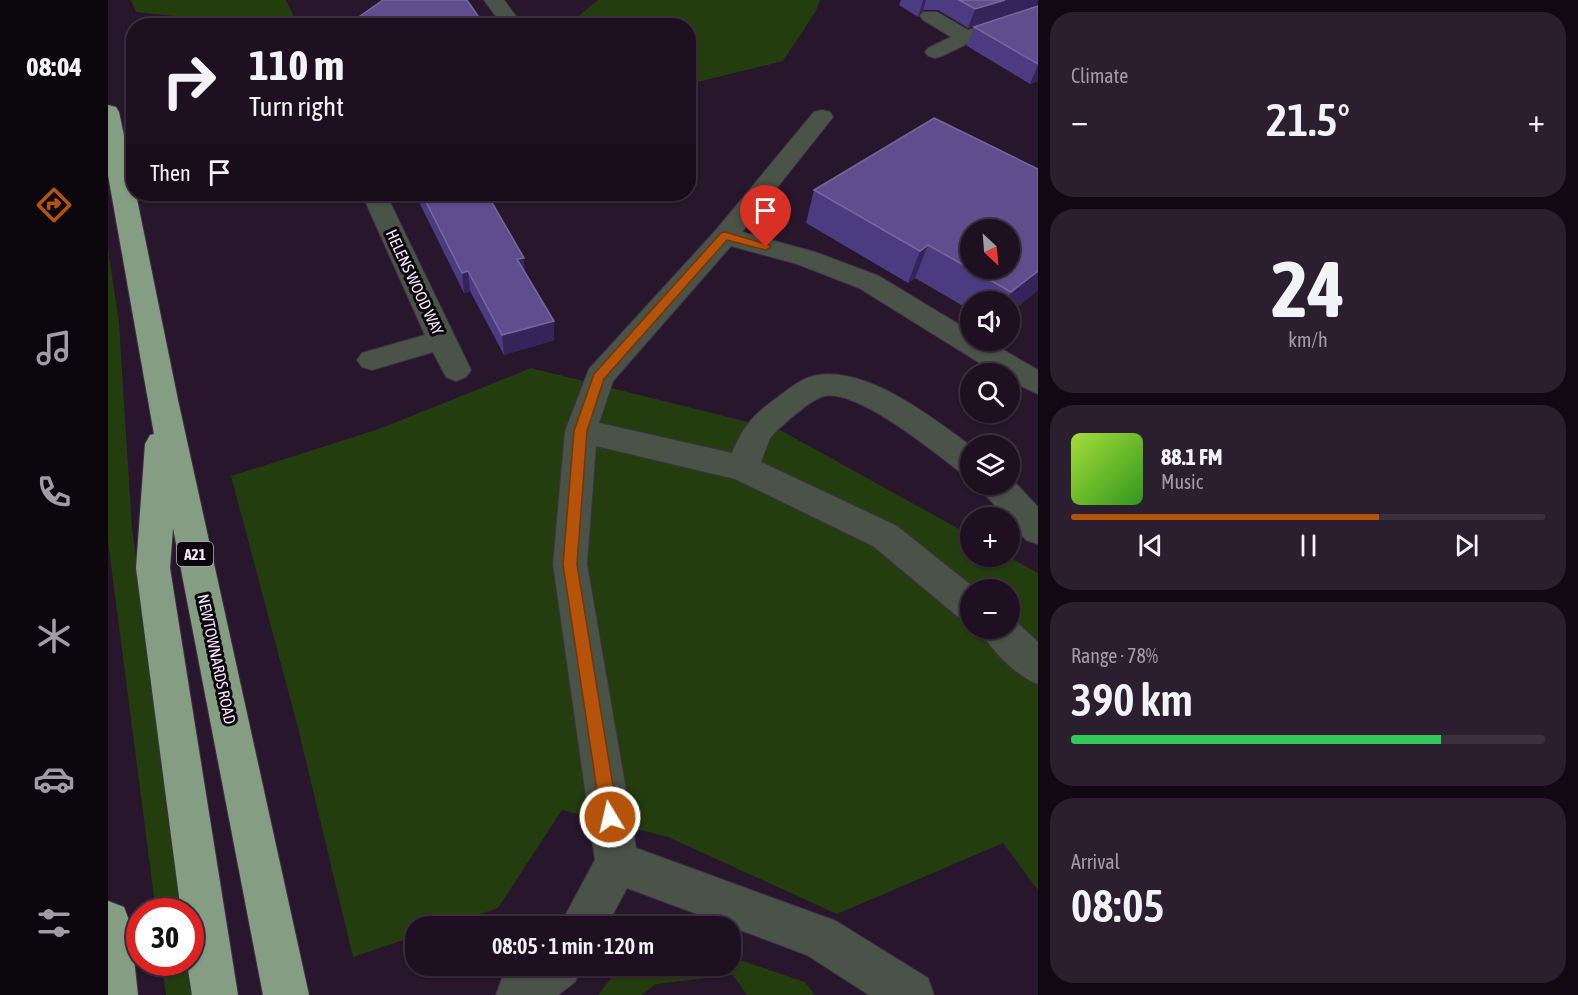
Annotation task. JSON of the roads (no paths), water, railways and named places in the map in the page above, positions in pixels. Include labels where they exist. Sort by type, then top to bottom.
[{"type":"highway","name":"NEWTOWNARDS ROAD","points":[[108,112],[164,400],[286,995]]},
{"type":"highway","points":[[164,400],[153,568],[215,995]]},
{"type":"highway","points":[[108,923],[115,995]]},
{"type":"street","points":[[494,0],[507,18]]},
{"type":"street","points":[[935,52],[966,37],[1038,14]]},
{"type":"street","points":[[930,16],[966,37]]},
{"type":"street","points":[[587,916],[617,863],[570,564],[580,431],[598,377],[725,236],[822,117]]},
{"type":"street","name":"HELENS WOOD WAY","points":[[377,201],[456,370]]},
{"type":"street","points":[[725,236],[806,258],[869,282],[1001,363],[1038,382]]},
{"type":"street","points":[[372,360],[442,340]]},
{"type":"street","points":[[742,468],[761,427],[817,386],[844,387],[872,397],[907,416],[960,455]]},
{"type":"street","points":[[580,431],[742,468],[885,536],[960,597]]},
{"type":"street","points":[[1006,495],[1038,530]]},
{"type":"street","points":[[1009,639],[1038,667]]},
{"type":"street","points":[[617,863],[820,936],[905,993]]},
{"type":"street","points":[[519,995],[545,976]]}]
